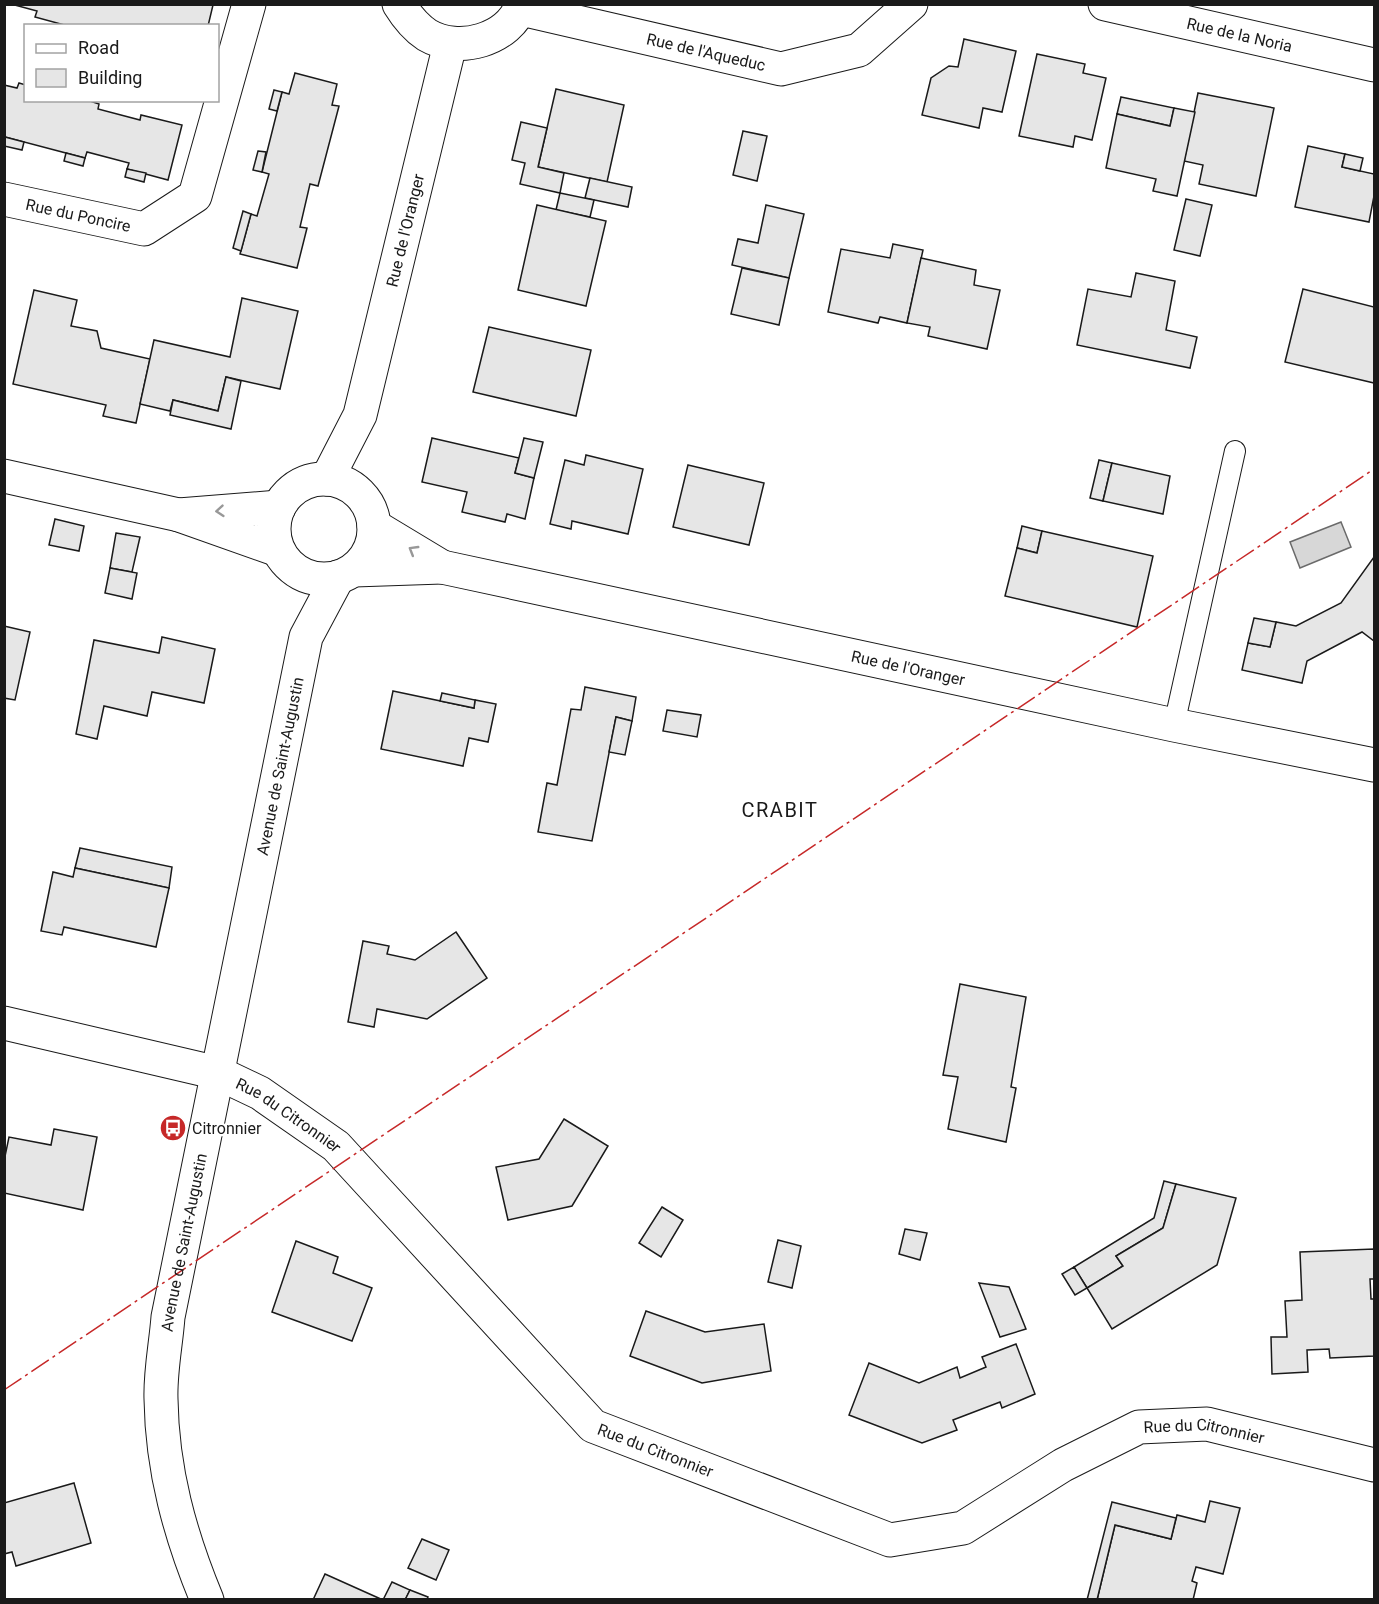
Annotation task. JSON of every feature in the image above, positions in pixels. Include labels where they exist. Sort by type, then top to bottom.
[{"type":"street","name":"Rue du Poncire","points":[[4,199],[144,229],[195,196],[249,4]]},
{"type":"street","points":[[399,4],[410,22],[429,36],[450,44],[474,43],[494,36],[512,21],[521,7]]},
{"type":"street","name":"Rue de l'Aqueduc","points":[[521,7],[781,69],[859,50],[911,4]]},
{"type":"street","name":"Rue de la Noria","points":[[1105,4],[1374,65]]},
{"type":"street","name":"Rue de l'Oranger","points":[[361,494],[360,416],[450,44]]},
{"type":"street","name":"Rue de l'Oranger","points":[[327,478],[360,416]]},
{"type":"street","points":[[4,476],[179,515],[284,559],[317,579],[346,574],[370,549],[374,526],[368,504],[361,494],[348,485],[327,478],[304,483],[288,494],[279,507],[273,530],[284,559]]},
{"type":"street","points":[[179,515],[279,507]]},
{"type":"street","name":"Rue de l'Oranger","points":[[374,526],[442,567]]},
{"type":"street","name":"Avenue de Saint-Augustin","points":[[284,559],[306,637]]},
{"type":"street","name":"Rue de l'Oranger","points":[[346,574],[442,567],[1174,725],[1374,765]]},
{"type":"street","name":"Avenue de Saint-Augustin","points":[[207,1599],[188,1554],[168,1483],[161,1398],[168,1317],[306,637],[346,574]]},
{"type":"street","name":"Rue du Citronnier","points":[[4,1023],[219,1073],[260,1093],[336,1146],[593,1426],[890,1540],[963,1528],[1063,1465],[1139,1426],[1207,1424],[1374,1465]]},
{"type":"lane","points":[[1174,725],[1235,451]]},
{"type":"shaded area","points":[[1341,522],[1351,547],[1300,568],[1290,542]]},
{"type":"building","points":[[11,4],[213,5],[208,24],[61,24],[35,17],[37,11]]},
{"type":"building","points":[[964,39],[1016,51],[1002,112],[983,108],[979,128],[922,115],[931,78],[949,66],[958,67]]},
{"type":"building","points":[[1037,54],[1085,64],[1083,73],[1106,78],[1092,140],[1075,136],[1073,147],[1019,136]]},
{"type":"building","points":[[295,73],[337,84],[332,105],[339,106],[318,186],[310,184],[300,227],[307,228],[297,268],[240,254],[251,214],[257,216],[269,174],[262,172],[282,92],[289,94]]},
{"type":"building","points":[[19,83],[24,84],[24,102],[93,102],[99,104],[98,109],[140,120],[141,115],[182,125],[168,180],[127,169],[129,163],[87,152],[85,158],[5,137],[4,85],[17,88]]},
{"type":"building","points":[[556,89],[624,105],[607,182],[538,167]]},
{"type":"building","points":[[274,90],[282,92],[277,111],[269,109]]},
{"type":"building","points":[[1198,93],[1274,108],[1256,196],[1199,184],[1203,165],[1184,161]]},
{"type":"building","points":[[1121,97],[1174,108],[1170,126],[1117,114]]},
{"type":"building","points":[[1174,108],[1195,112],[1177,196],[1153,191],[1156,179],[1106,168],[1117,114],[1170,126]]},
{"type":"building","points":[[521,122],[547,128],[538,167],[564,173],[560,193],[520,184],[525,163],[512,160]]},
{"type":"building","points":[[743,131],[767,136],[757,181],[733,175]]},
{"type":"building","points":[[5,137],[24,142],[22,150],[4,146]]},
{"type":"building","points":[[1308,146],[1345,154],[1342,167],[1374,174],[1374,196],[1369,222],[1295,207]]},
{"type":"building","points":[[258,151],[266,152],[262,172],[253,170]]},
{"type":"building","points":[[66,153],[85,158],[83,166],[64,161]]},
{"type":"building","points":[[1345,154],[1363,158],[1360,171],[1342,167]]},
{"type":"building","points":[[127,169],[146,173],[144,182],[125,177]]},
{"type":"building","points":[[590,178],[632,187],[628,207],[585,198]]},
{"type":"building","points":[[560,193],[594,200],[590,217],[556,210]]},
{"type":"building","points":[[1186,199],[1212,205],[1200,256],[1174,250]]},
{"type":"building","points":[[537,205],[606,221],[586,306],[518,290]]},
{"type":"building","points":[[766,205],[804,214],[789,278],[732,265],[738,239],[758,243]]},
{"type":"building","points":[[243,211],[251,214],[241,251],[233,248]]},
{"type":"building","points":[[893,244],[923,250],[907,323],[880,317],[878,323],[828,312],[841,249],[890,258]]},
{"type":"building","points":[[921,258],[976,270],[974,285],[1000,290],[987,349],[928,336],[930,327],[907,323]]},
{"type":"building","points":[[742,268],[789,278],[779,325],[731,314]]},
{"type":"building","points":[[1136,273],[1175,281],[1166,330],[1197,337],[1190,368],[1077,345],[1088,289],[1131,297]]},
{"type":"building","points":[[1303,289],[1374,307],[1374,383],[1285,362]]},
{"type":"building","points":[[34,290],[77,300],[71,326],[97,331],[101,348],[150,359],[136,423],[103,416],[106,405],[13,384]]},
{"type":"building","points":[[242,298],[298,311],[280,389],[226,377],[218,411],[173,400],[170,411],[140,404],[154,340],[230,357]]},
{"type":"building","points":[[489,327],[591,350],[576,416],[473,392]]},
{"type":"building","points":[[226,377],[241,381],[231,429],[170,415],[173,400],[218,411]]},
{"type":"building","points":[[432,438],[519,458],[515,473],[534,478],[525,519],[507,514],[505,522],[462,512],[467,492],[422,482]]},
{"type":"building","points":[[524,438],[543,442],[534,478],[515,473]]},
{"type":"building","points":[[586,455],[643,469],[628,534],[572,521],[571,529],[550,524],[565,460],[584,465]]},
{"type":"building","points":[[1099,460],[1112,463],[1103,501],[1090,498]]},
{"type":"building","points":[[1112,463],[1170,476],[1163,514],[1103,501]]},
{"type":"building","points":[[688,465],[764,483],[749,545],[673,527]]},
{"type":"building","points":[[55,519],[84,526],[79,551],[49,545]]},
{"type":"building","points":[[1022,526],[1042,531],[1037,553],[1017,548]]},
{"type":"building","points":[[1042,531],[1153,556],[1137,627],[1005,596],[1017,548],[1037,553]]},
{"type":"building","points":[[116,533],[140,537],[132,572],[110,568]]},
{"type":"building","points":[[1374,557],[1374,641],[1362,632],[1307,661],[1302,683],[1242,670],[1248,643],[1270,647],[1276,622],[1296,626],[1341,603]]},
{"type":"building","points":[[110,568],[137,573],[132,599],[105,593]]},
{"type":"building","points":[[1254,618],[1276,622],[1270,647],[1248,643]]},
{"type":"building","points":[[4,626],[30,632],[15,700],[4,698]]},
{"type":"building","points":[[162,637],[215,649],[204,703],[152,692],[147,716],[104,706],[97,739],[76,734],[94,640],[159,653]]},
{"type":"building","points":[[585,687],[636,697],[632,721],[616,717],[592,841],[538,832],[547,783],[557,785],[571,709],[581,710]]},
{"type":"building","points":[[393,691],[474,708],[475,700],[496,704],[488,742],[469,738],[463,766],[381,749]]},
{"type":"building","points":[[442,693],[475,700],[474,708],[440,701]]},
{"type":"building","points":[[667,710],[701,715],[697,737],[663,731]]},
{"type":"building","points":[[616,717],[632,721],[625,755],[609,752]]},
{"type":"building","points":[[80,848],[172,867],[169,888],[75,868]]},
{"type":"building","points":[[75,868],[169,888],[156,947],[64,927],[62,935],[41,931],[53,872],[73,877]]},
{"type":"building","points":[[456,932],[487,978],[427,1019],[377,1009],[374,1027],[348,1022],[363,941],[389,946],[387,954],[415,960]]},
{"type":"building","points":[[960,984],[1026,997],[1011,1087],[1016,1088],[1006,1142],[948,1129],[958,1077],[943,1075]]},
{"type":"building","points":[[564,1119],[608,1146],[572,1206],[508,1220],[496,1167],[539,1159]]},
{"type":"building","points":[[54,1129],[97,1137],[83,1210],[4,1193],[4,1161],[9,1137],[51,1145]]},
{"type":"building","points":[[1164,1181],[1176,1184],[1163,1228],[1116,1256],[1123,1266],[1087,1288],[1074,1267],[1154,1218]]},
{"type":"building","points":[[1176,1184],[1236,1198],[1217,1265],[1112,1329],[1087,1288],[1123,1266],[1116,1256],[1163,1228]]},
{"type":"building","points":[[662,1207],[683,1220],[661,1257],[639,1243]]},
{"type":"building","points":[[905,1229],[927,1233],[920,1260],[899,1254]]},
{"type":"building","points":[[778,1240],[801,1246],[792,1288],[768,1282]]},
{"type":"building","points":[[296,1241],[338,1257],[333,1273],[372,1288],[352,1341],[272,1312]]},
{"type":"building","points":[[1374,1249],[1374,1279],[1370,1279],[1371,1299],[1374,1299],[1374,1356],[1330,1358],[1329,1349],[1307,1350],[1308,1372],[1272,1374],[1271,1337],[1287,1337],[1285,1301],[1302,1300],[1300,1252]]},
{"type":"building","points":[[1074,1267],[1087,1288],[1075,1295],[1062,1274]]},
{"type":"building","points":[[979,1283],[1009,1287],[1026,1329],[1000,1337]]},
{"type":"building","points":[[646,1311],[705,1332],[764,1324],[771,1371],[702,1383],[630,1356]]},
{"type":"building","points":[[1016,1344],[1035,1394],[1002,1408],[1000,1402],[953,1420],[957,1430],[922,1443],[849,1415],[869,1363],[919,1383],[957,1367],[960,1378],[986,1367],[982,1357]]},
{"type":"building","points":[[74,1483],[91,1543],[16,1566],[12,1552],[4,1554],[4,1503]]},
{"type":"building","points":[[1210,1501],[1240,1508],[1223,1574],[1196,1567],[1192,1581],[1197,1583],[1193,1600],[1097,1600],[1115,1525],[1171,1539],[1177,1515],[1205,1522]]},
{"type":"building","points":[[1112,1502],[1176,1518],[1171,1539],[1115,1525],[1097,1600],[1087,1600]]},
{"type":"building","points":[[422,1539],[449,1550],[436,1580],[408,1568]]},
{"type":"building","points":[[325,1574],[383,1600],[313,1600]]},
{"type":"building","points":[[392,1582],[410,1590],[405,1600],[383,1600]]},
{"type":"building","points":[[410,1590],[428,1597],[427,1600],[405,1600]]},
{"type":"power","points":[[4,1390],[1374,469]]},
{"type":"place","name":"Citronnier","points":[[173,1128]]},
{"type":"district","name":"CRABIT","points":[[780,810]]}]
